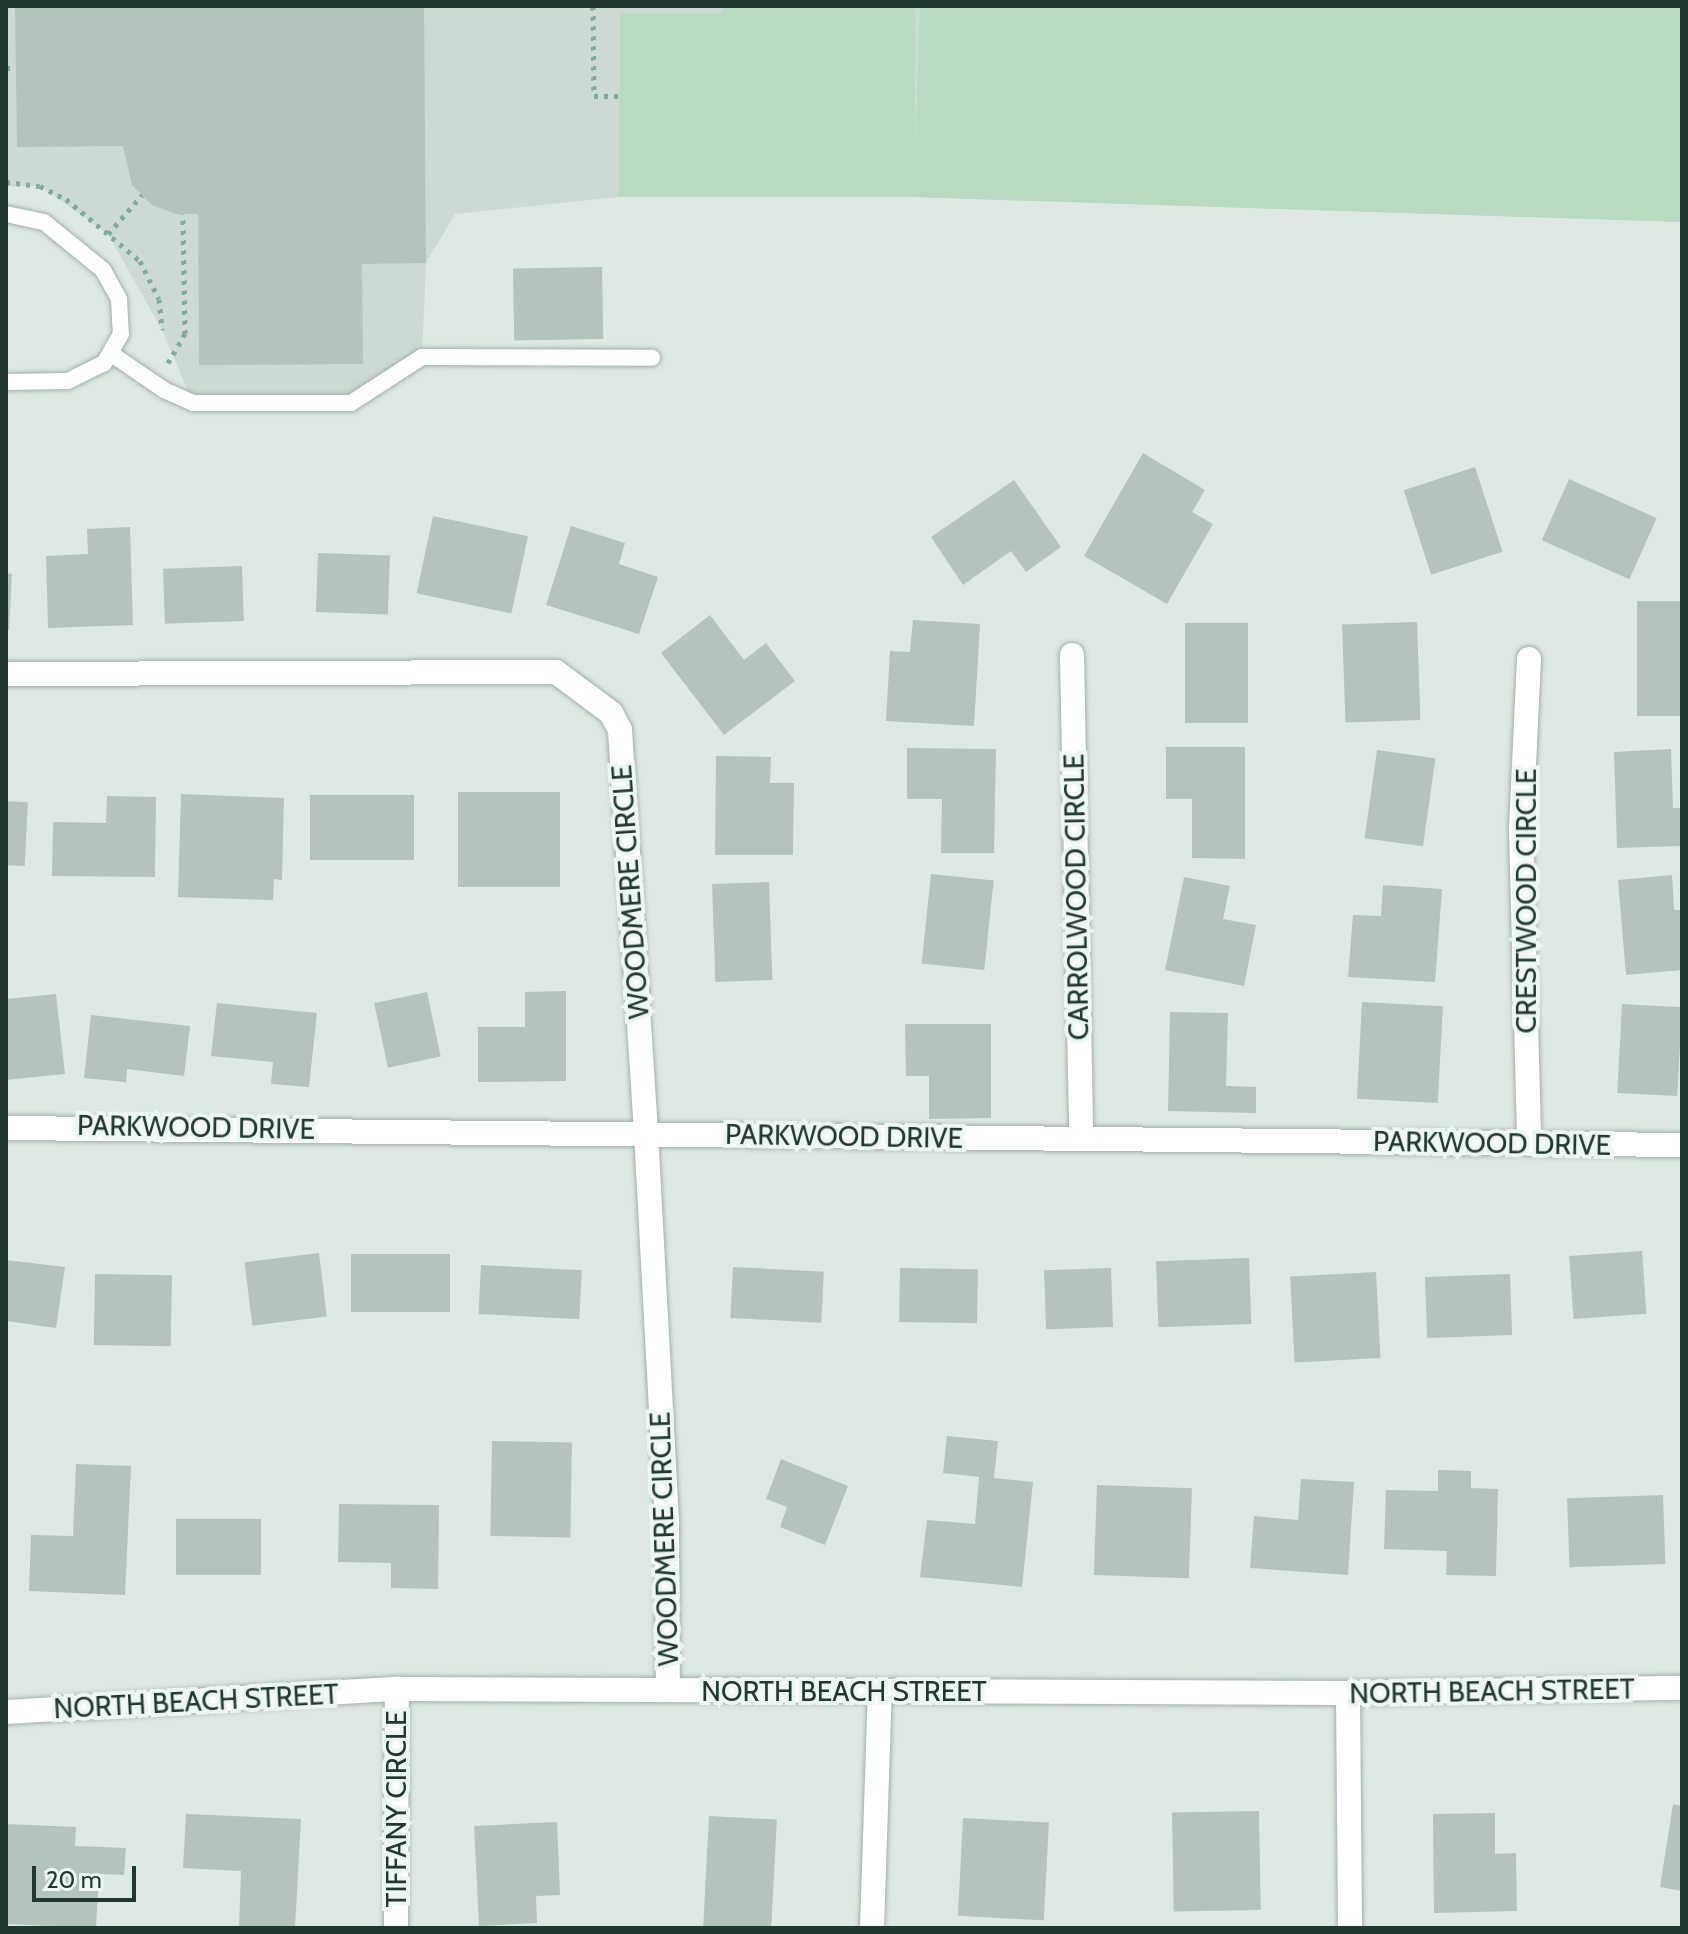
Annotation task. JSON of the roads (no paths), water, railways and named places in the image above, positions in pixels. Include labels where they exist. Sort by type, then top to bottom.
[{"type":"street","name":"CARROLWOOD CIRCLE","points":[[1072,655],[1081,1139]]},
{"type":"street","name":"CRESTWOOD CIRCLE","points":[[1529,659],[1521,830],[1529,1144]]},
{"type":"street","name":"WOODMERE CIRCLE","points":[[6,674],[556,672],[611,713],[620,730],[646,1133],[667,1524],[668,1690]]},
{"type":"street","name":"PARKWOOD DRIVE","points":[[6,1128],[1682,1145]]},
{"type":"street","name":"NORTH BEACH STREET","points":[[6,1712],[397,1689],[1348,1693],[1682,1688]]},
{"type":"street","name":"TIFFANY CIRCLE","points":[[396,1928],[397,1689]]},
{"type":"street","points":[[872,1928],[880,1691]]},
{"type":"street","points":[[1348,1693],[1350,1928]]},
{"type":"lane","points":[[6,214],[44,222],[103,270],[119,299],[121,334],[104,363],[68,381],[6,382]]},
{"type":"lane","points":[[110,353],[164,390],[193,403],[351,403],[422,357],[652,358]]}]
